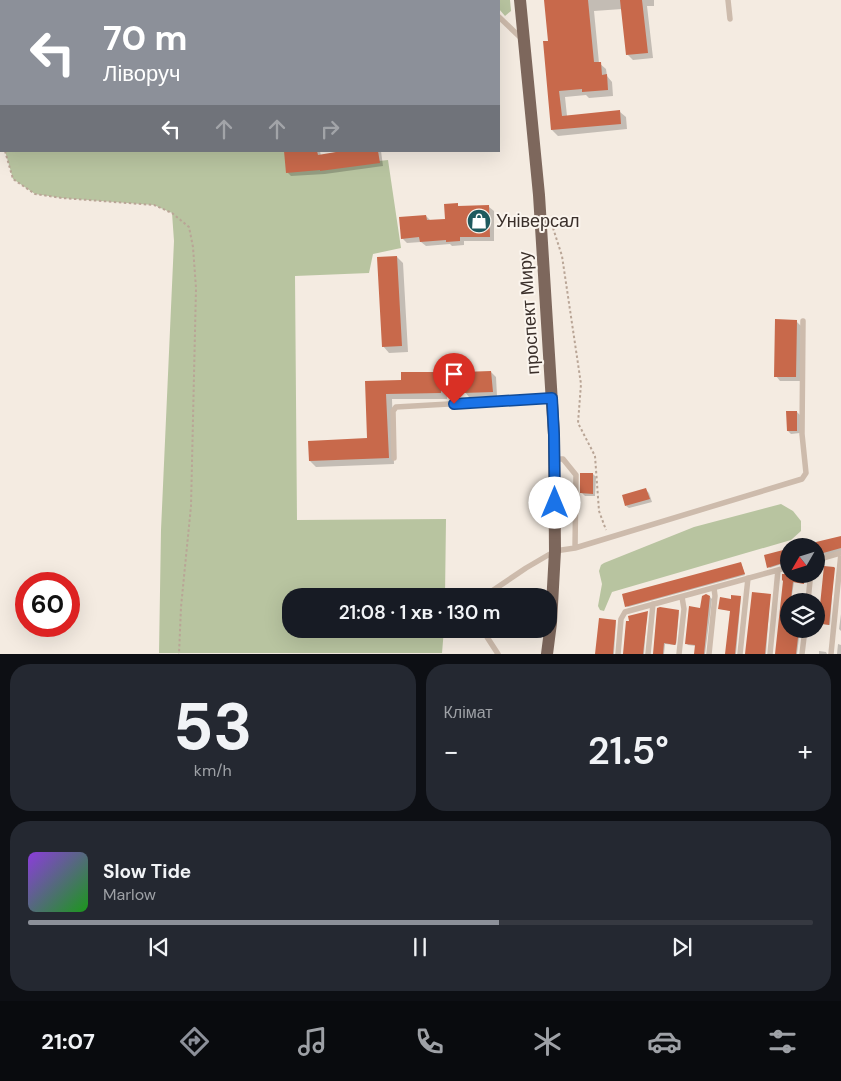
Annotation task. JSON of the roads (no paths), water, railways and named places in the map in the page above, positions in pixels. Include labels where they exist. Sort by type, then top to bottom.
[{"type":"main road","name":"проспект Миру","points":[[520,0],[539,195],[552,398],[555,552],[551,623],[547,654]]},
{"type":"lane","points":[[728,0],[730,19]]},
{"type":"lane","points":[[500,18],[524,40]]},
{"type":"lane","points":[[496,588],[526,568],[555,552],[575,548],[802,479],[806,474],[802,434],[803,321]]},
{"type":"lane","points":[[394,458],[393,411],[396,407],[552,398]]},
{"type":"lane","points":[[554,459],[563,459],[576,475],[575,548]]},
{"type":"lane","points":[[825,557],[841,553],[830,654]]},
{"type":"lane","points":[[618,654],[621,619],[625,612],[778,570],[770,654]]},
{"type":"lane","points":[[740,654],[748,578]]},
{"type":"lane","points":[[709,654],[715,596],[714,588]]},
{"type":"lane","points":[[679,654],[684,609],[682,596]]},
{"type":"lane","points":[[648,654],[653,604]]},
{"type":"lane","points":[[488,638],[498,654]]},
{"type":"lane","points":[[802,654],[804,638]]},
{"type":"place","name":"Універсал","points":[[479,221]]}]
